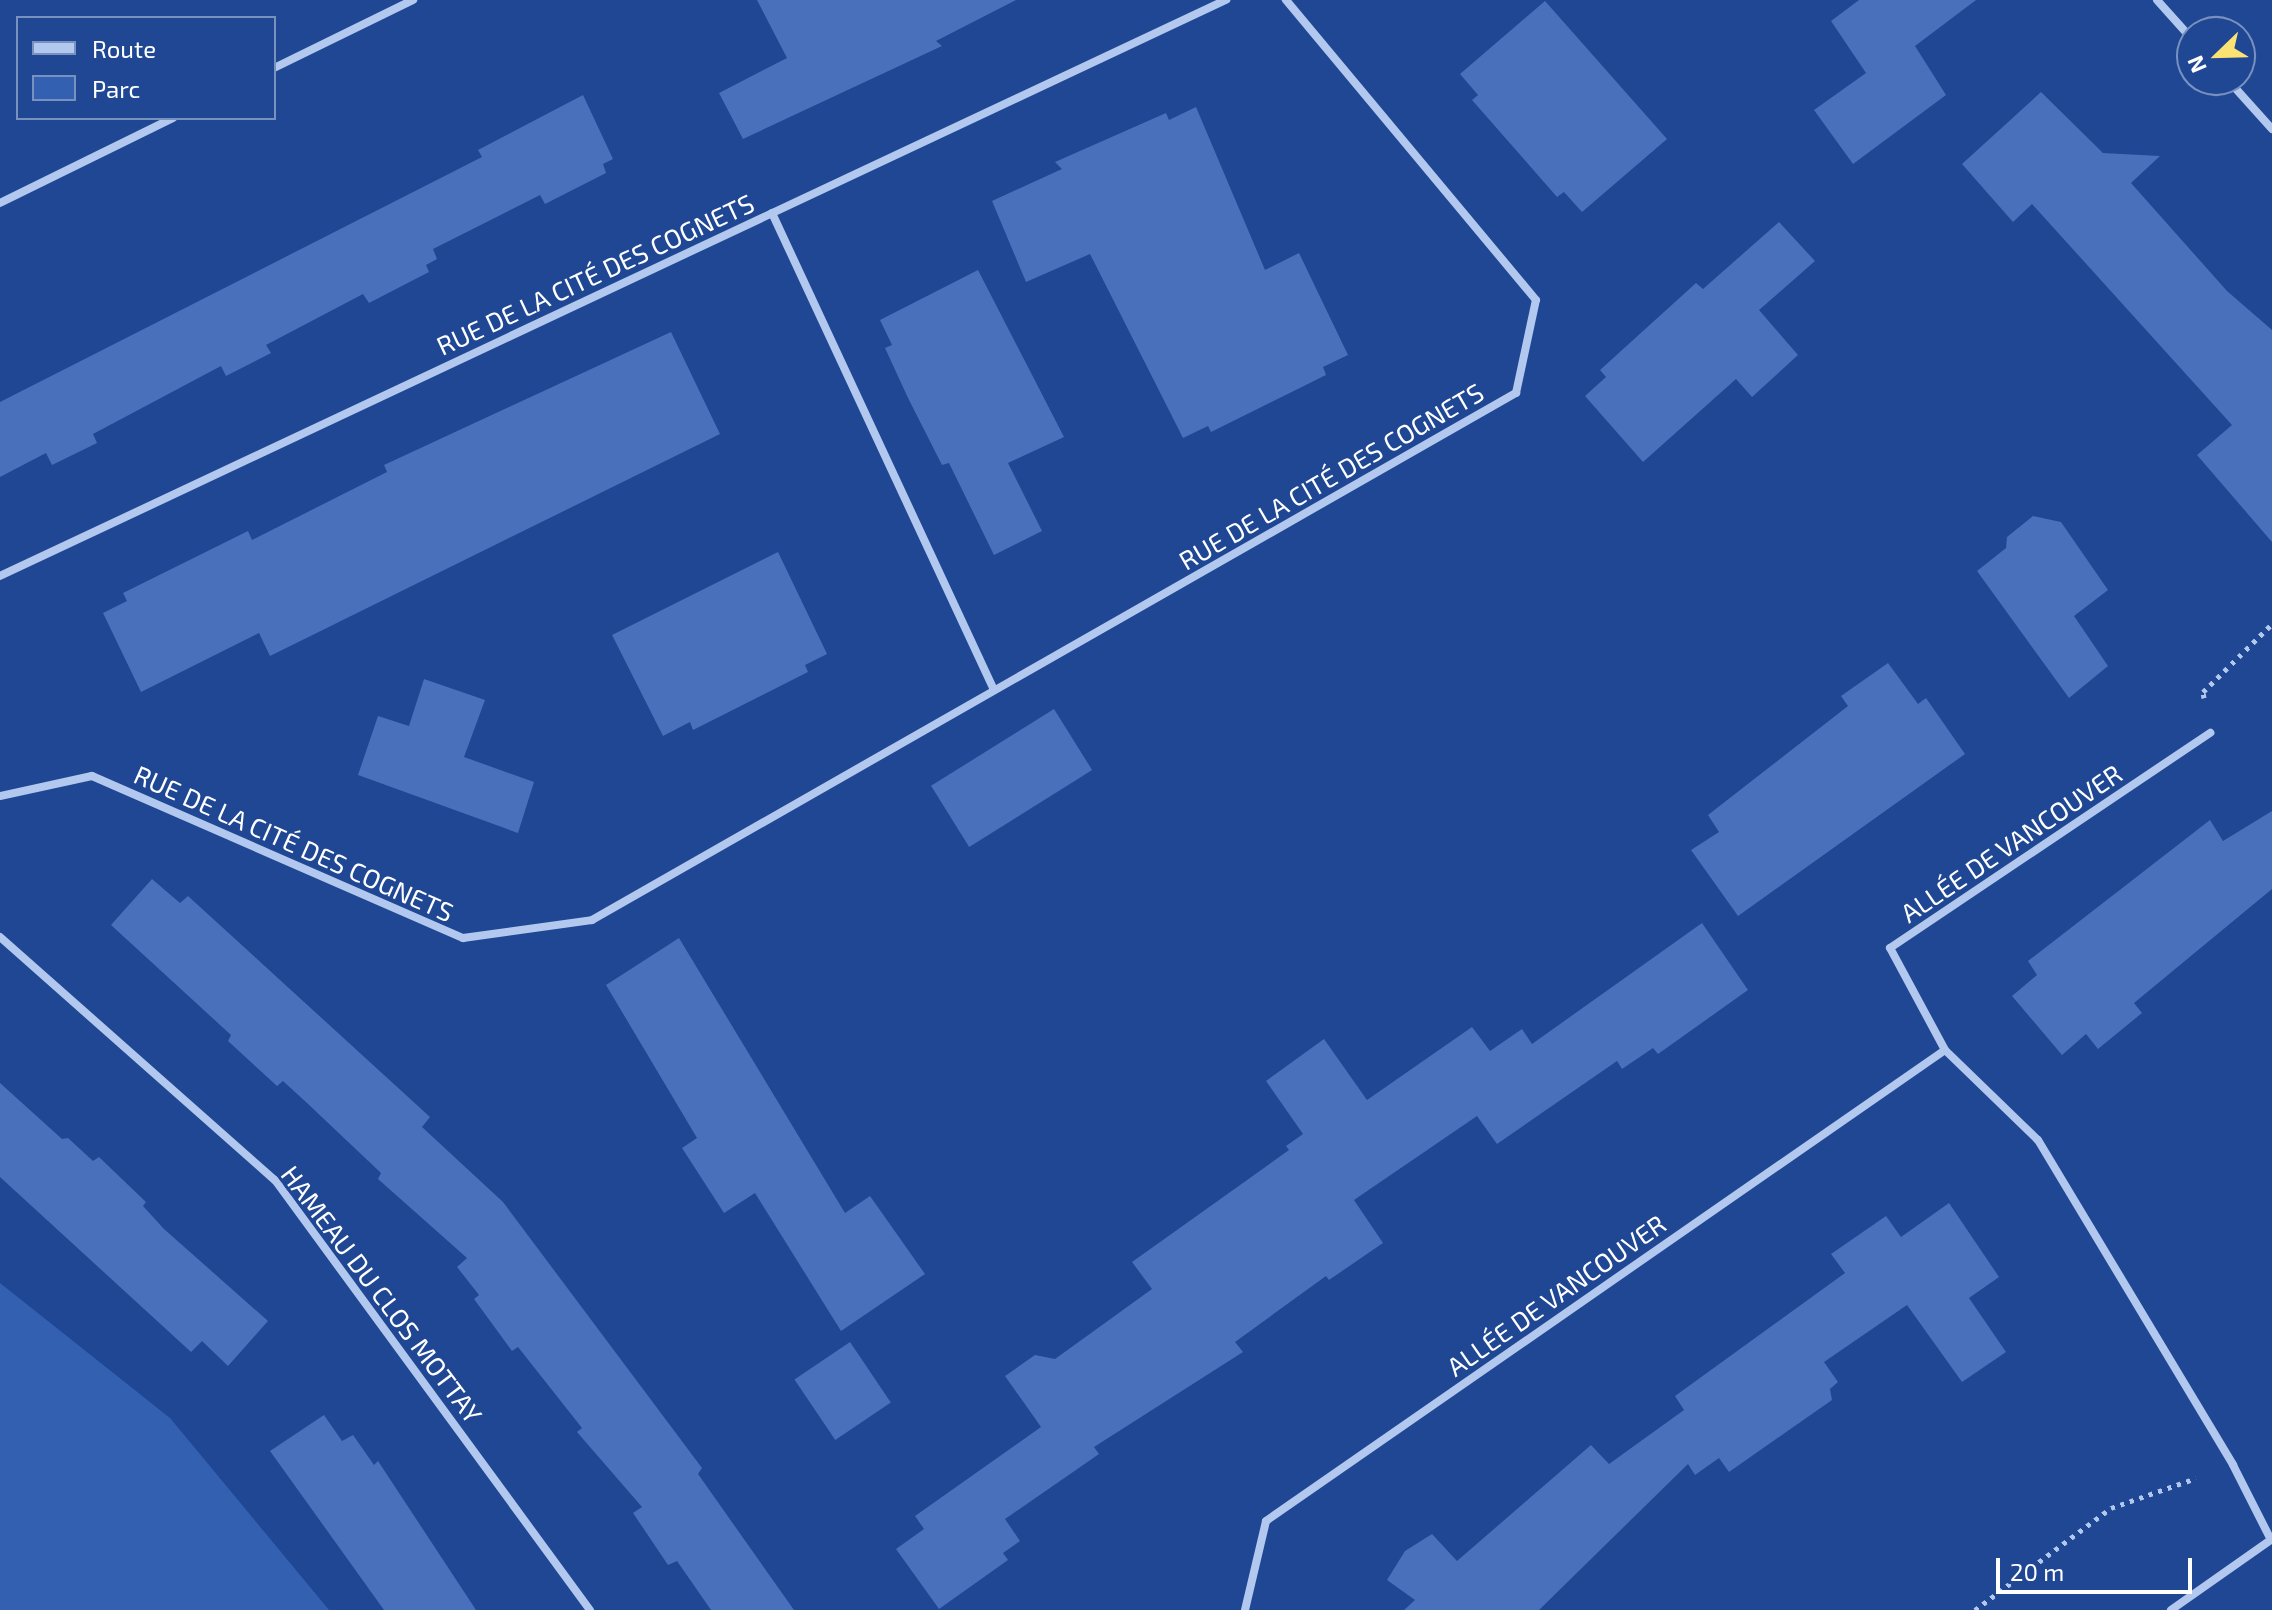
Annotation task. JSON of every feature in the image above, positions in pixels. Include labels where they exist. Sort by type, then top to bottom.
[{"type":"street","points":[[276,67],[413,0]]},
{"type":"street","name":"RUE DE LA CITÉ DES COGNETS","points":[[0,576],[1226,0]]},
{"type":"street","name":"RUE DE LA CITÉ DES COGNETS","points":[[0,796],[92,776],[463,938],[592,920],[1516,393],[1536,300],[1286,0]]},
{"type":"street","points":[[2157,0],[2176,21]]},
{"type":"street","points":[[2242,96],[2272,129]]},
{"type":"street","points":[[0,203],[169,120]]},
{"type":"street","name":"RUE DE LA CITÉ DES COGNETS","points":[[772,213],[994,690]]},
{"type":"street","name":"ALLÉE DE VANCOUVER","points":[[2210,733],[1890,948],[1945,1050],[2038,1140],[2233,1465],[2272,1539]]},
{"type":"street","name":"HAMEAU DU CLOS MOTTAY","points":[[0,937],[275,1180],[590,1610]]},
{"type":"street","name":"ALLÉE DE VANCOUVER","points":[[1245,1610],[1266,1521],[1945,1050]]},
{"type":"street","points":[[2171,1610],[2272,1539]]},
{"type":"path","points":[[2210,733],[2203,692],[2272,624]]},
{"type":"path","points":[[1975,1610],[2111,1508],[2233,1465]]},
{"type":"green space","points":[[0,1283],[170,1418],[329,1610],[0,1610]]},
{"type":"building","points":[[757,0],[1016,0],[936,41],[942,46],[743,139],[719,93],[787,58]]},
{"type":"building","points":[[1859,0],[1976,0],[1915,46],[1946,95],[1853,164],[1814,110],[1866,73],[1831,21]]},
{"type":"building","points":[[1545,1],[1667,139],[1582,212],[1564,192],[1557,197],[1472,100],[1478,95],[1460,74]]},
{"type":"building","points":[[2041,92],[2103,153],[2160,156],[2131,183],[2227,291],[2272,330],[2272,542],[2197,455],[2232,425],[2032,204],[2013,222],[1962,164]]},
{"type":"building","points":[[583,95],[613,159],[603,164],[606,173],[545,204],[540,195],[433,249],[437,259],[426,265],[429,272],[369,303],[363,294],[266,345],[271,353],[226,376],[221,366],[93,434],[97,443],[52,465],[46,453],[0,477],[0,402],[482,157],[478,150]]},
{"type":"building","points":[[1196,107],[1265,270],[1299,253],[1348,355],[1323,367],[1326,375],[1211,432],[1208,426],[1183,438],[1090,254],[1026,282],[992,201],[1062,169],[1055,162],[1166,113],[1169,120]]},
{"type":"building","points":[[1779,222],[1815,261],[1759,310],[1798,355],[1752,397],[1736,379],[1643,462],[1585,396],[1606,377],[1600,370],[1696,283],[1703,289]]},
{"type":"building","points":[[978,270],[1064,437],[1008,463],[1042,531],[994,555],[949,463],[942,465],[908,398],[885,348],[892,345],[880,320]]},
{"type":"building","points":[[671,332],[720,434],[270,656],[259,633],[141,692],[103,613],[127,601],[123,593],[248,531],[252,540],[387,472],[384,465]]},
{"type":"building","points":[[2033,516],[2061,522],[2108,590],[2074,616],[2108,666],[2069,698],[1977,571],[2006,548],[2007,537]]},
{"type":"building","points":[[778,552],[827,654],[805,665],[808,672],[693,730],[690,722],[663,736],[612,635]]},
{"type":"building","points":[[1888,663],[1918,704],[1926,698],[1965,754],[1738,916],[1691,850],[1719,832],[1708,815],[1848,706],[1841,696]]},
{"type":"building","points":[[424,679],[485,700],[464,757],[534,782],[518,833],[358,775],[378,716],[409,726]]},
{"type":"building","points":[[1054,709],[1092,770],[969,847],[931,786]]},
{"type":"building","points":[[2272,811],[2272,889],[2134,1003],[2142,1013],[2098,1049],[2086,1034],[2062,1055],[2012,996],[2037,975],[2028,961],[2210,820],[2223,841]]},
{"type":"building","points":[[152,879],[180,903],[188,896],[430,1117],[422,1127],[503,1202],[702,1468],[698,1474],[794,1610],[711,1610],[677,1561],[668,1565],[633,1513],[642,1507],[577,1432],[582,1428],[518,1347],[512,1351],[474,1299],[479,1295],[457,1267],[467,1258],[378,1179],[381,1173],[283,1081],[277,1086],[228,1041],[231,1035],[111,925]]},
{"type":"building","points":[[1702,923],[1748,990],[1658,1054],[1653,1048],[1622,1069],[1617,1061],[1497,1144],[1477,1116],[1354,1200],[1383,1243],[1329,1280],[1326,1276],[1235,1342],[1243,1352],[1094,1447],[1099,1454],[1005,1519],[1020,1541],[1003,1553],[1008,1560],[939,1609],[896,1549],[924,1529],[915,1516],[1041,1427],[1005,1376],[1035,1355],[1055,1359],[1152,1289],[1132,1262],[1289,1150],[1286,1146],[1303,1134],[1266,1081],[1324,1039],[1367,1100],[1472,1027],[1490,1051],[1522,1029],[1532,1044]]},
{"type":"building","points":[[679,938],[845,1213],[870,1196],[925,1274],[841,1331],[755,1193],[724,1213],[682,1148],[697,1138],[606,985]]},
{"type":"building","points":[[0,1083],[62,1139],[68,1138],[93,1161],[99,1157],[146,1202],[143,1206],[164,1229],[268,1321],[228,1366],[202,1341],[191,1352],[0,1177]]},
{"type":"building","points":[[1949,1203],[1999,1277],[1969,1298],[2006,1352],[1962,1382],[1907,1305],[1824,1362],[1838,1382],[1830,1389],[1832,1400],[1729,1472],[1719,1458],[1695,1475],[1688,1464],[1539,1610],[1404,1610],[1415,1600],[1387,1580],[1405,1551],[1432,1534],[1457,1561],[1591,1445],[1609,1464],[1684,1410],[1675,1396],[1845,1273],[1831,1254],[1886,1216],[1901,1237]]},
{"type":"building","points":[[850,1342],[891,1403],[835,1440],[794,1379]]},
{"type":"building","points":[[324,1415],[342,1441],[353,1435],[374,1465],[378,1461],[476,1610],[384,1610],[270,1451]]}]
